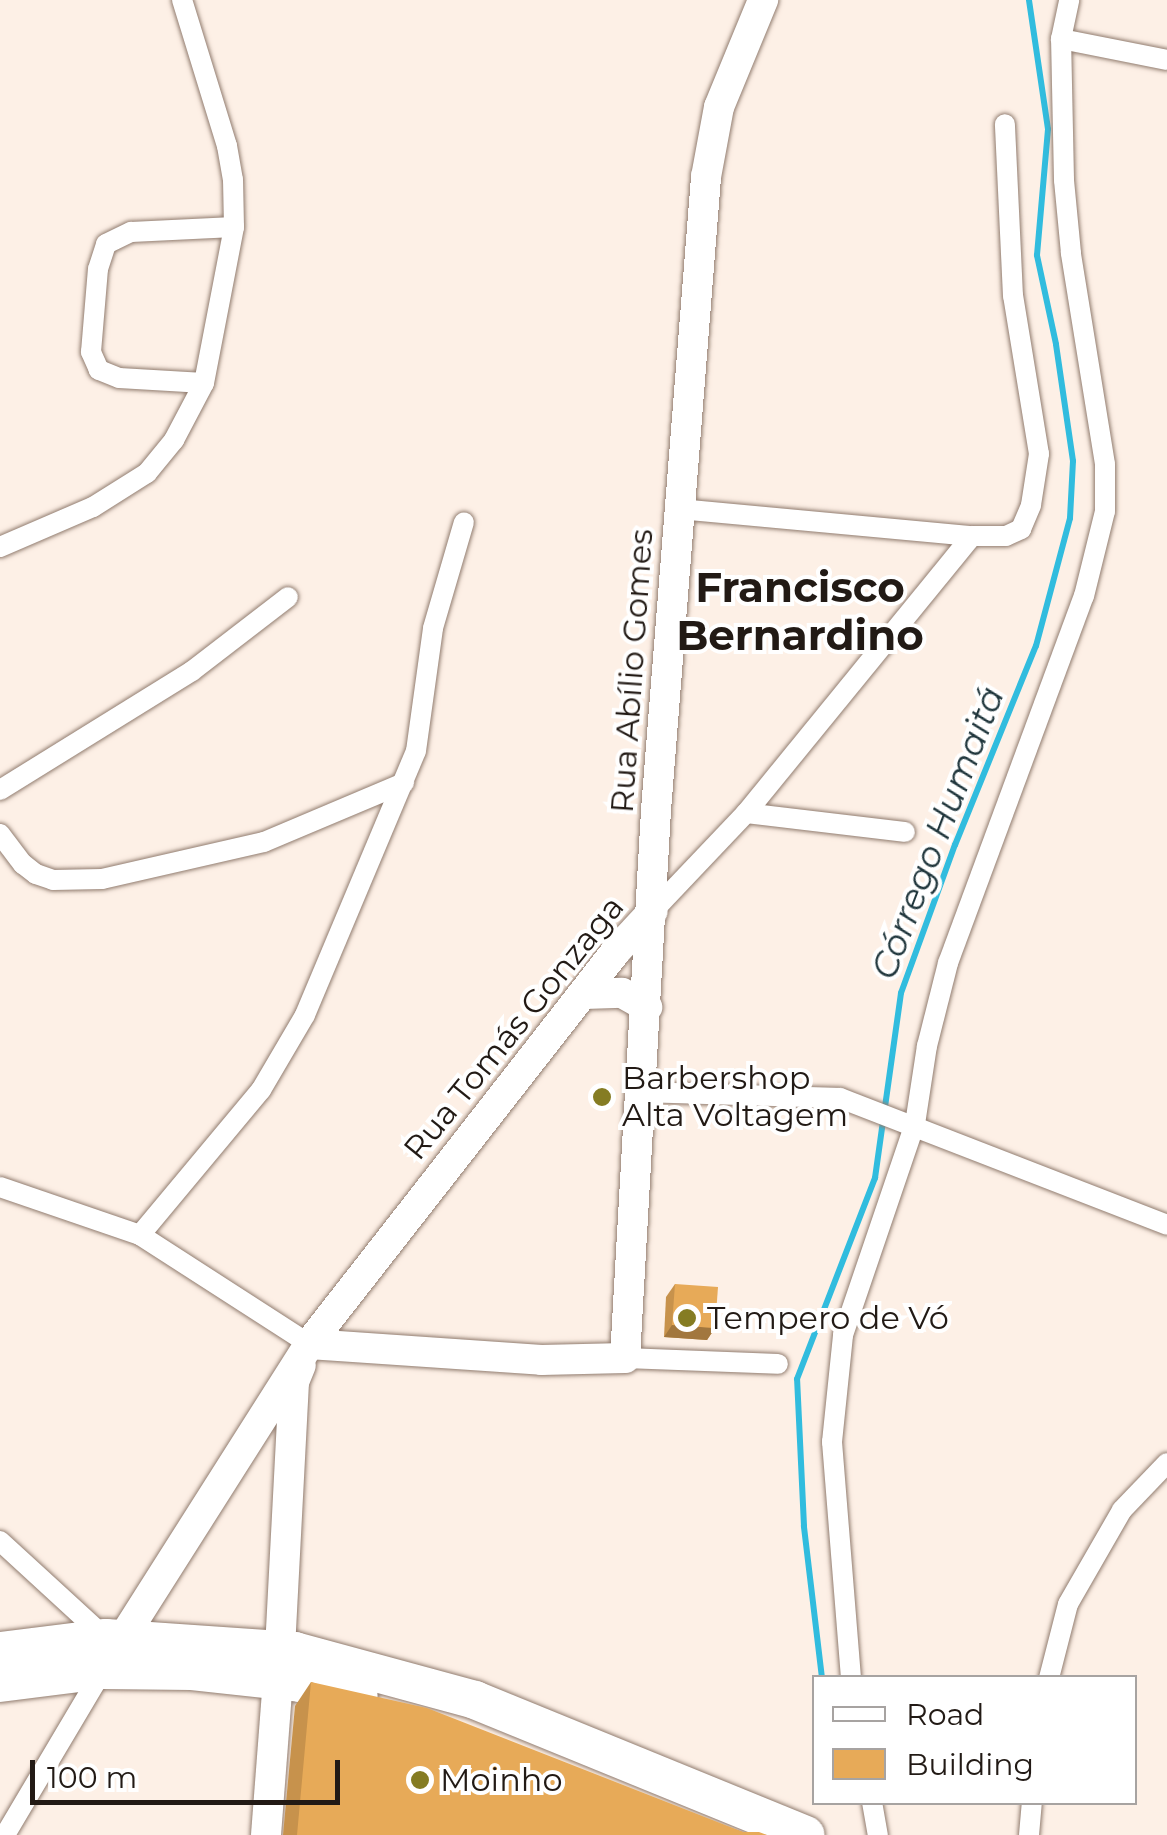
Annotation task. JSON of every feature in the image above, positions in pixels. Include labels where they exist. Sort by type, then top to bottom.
[{"type":"highway","points":[[0,1683],[110,1649]]},
{"type":"highway","points":[[0,1651],[110,1649],[279,1664],[475,1700],[805,1835]]},
{"type":"highway","points":[[279,1664],[417,1710],[735,1835]]},
{"type":"street","points":[[0,547],[93,508],[147,473],[174,440],[204,384],[234,227],[227,146],[182,0]]},
{"type":"street","name":"Rua Abílio Gomes","points":[[625,1358],[679,508],[709,144],[719,107],[763,0]]},
{"type":"street","points":[[851,1675],[834,1502],[836,1388],[843,1335],[948,963],[1084,596],[1105,510],[1103,449],[1071,253],[1064,180],[1062,40],[1069,0]]},
{"type":"street","points":[[1062,40],[1167,60]]},
{"type":"street","points":[[679,508],[972,536],[1006,536],[1021,530],[1031,505],[1038,465],[1036,418],[1009,259],[1005,124]]},
{"type":"street","points":[[204,384],[118,378],[99,370],[91,352],[98,269],[106,244],[131,232],[234,227]]},
{"type":"street","points":[[140,1235],[283,1057],[404,783],[423,727],[433,628],[464,522]]},
{"type":"street","name":"Rua Tomás Gonzaga","points":[[5,1835],[110,1649],[309,1344],[584,994],[653,910],[746,814],[972,536]]},
{"type":"street","points":[[0,790],[192,671],[288,597]]},
{"type":"street","points":[[0,834],[36,874],[53,880],[102,879],[264,842],[404,783]]},
{"type":"street","points":[[746,814],[905,832]]},
{"type":"street","points":[[584,994],[622,994],[648,1007]]},
{"type":"street","points":[[642,1092],[840,1098],[905,1120],[1167,1225]]},
{"type":"street","points":[[0,1186],[140,1235],[309,1344],[541,1360],[625,1358],[778,1364]]},
{"type":"street","points":[[266,1835],[292,1474],[294,1382],[309,1344]]},
{"type":"street","points":[[232,1465],[262,1451],[284,1462],[292,1474]]},
{"type":"street","points":[[1050,1675],[1068,1604],[1122,1510],[1167,1463]]},
{"type":"street","points":[[0,1541],[110,1649]]},
{"type":"street","points":[[873,1805],[878,1835]]},
{"type":"street","points":[[1029,1835],[1032,1805]]},
{"type":"building","points":[[675,1284],[718,1287],[715,1328],[672,1325]]},
{"type":"building","name":"Moinho","points":[[311,1682],[427,1708],[743,1832],[767,1835],[297,1835]]},
{"type":"waterway","name":"Córrego Humaitá","points":[[822,1675],[804,1526],[797,1379],[875,1178],[901,993],[955,845],[1036,646],[1070,518],[1073,461],[1056,344],[1037,255],[1048,129],[1029,0]]},
{"type":"place","name":"Barbershop Alta Voltagem","points":[[602,1097]]},
{"type":"place","name":"Tempero de Vó","points":[[687,1318]]},
{"type":"place","name":"Moinho","points":[[420,1780]]},
{"type":"district","name":"Francisco Bernardino","points":[[800,611]]}]
